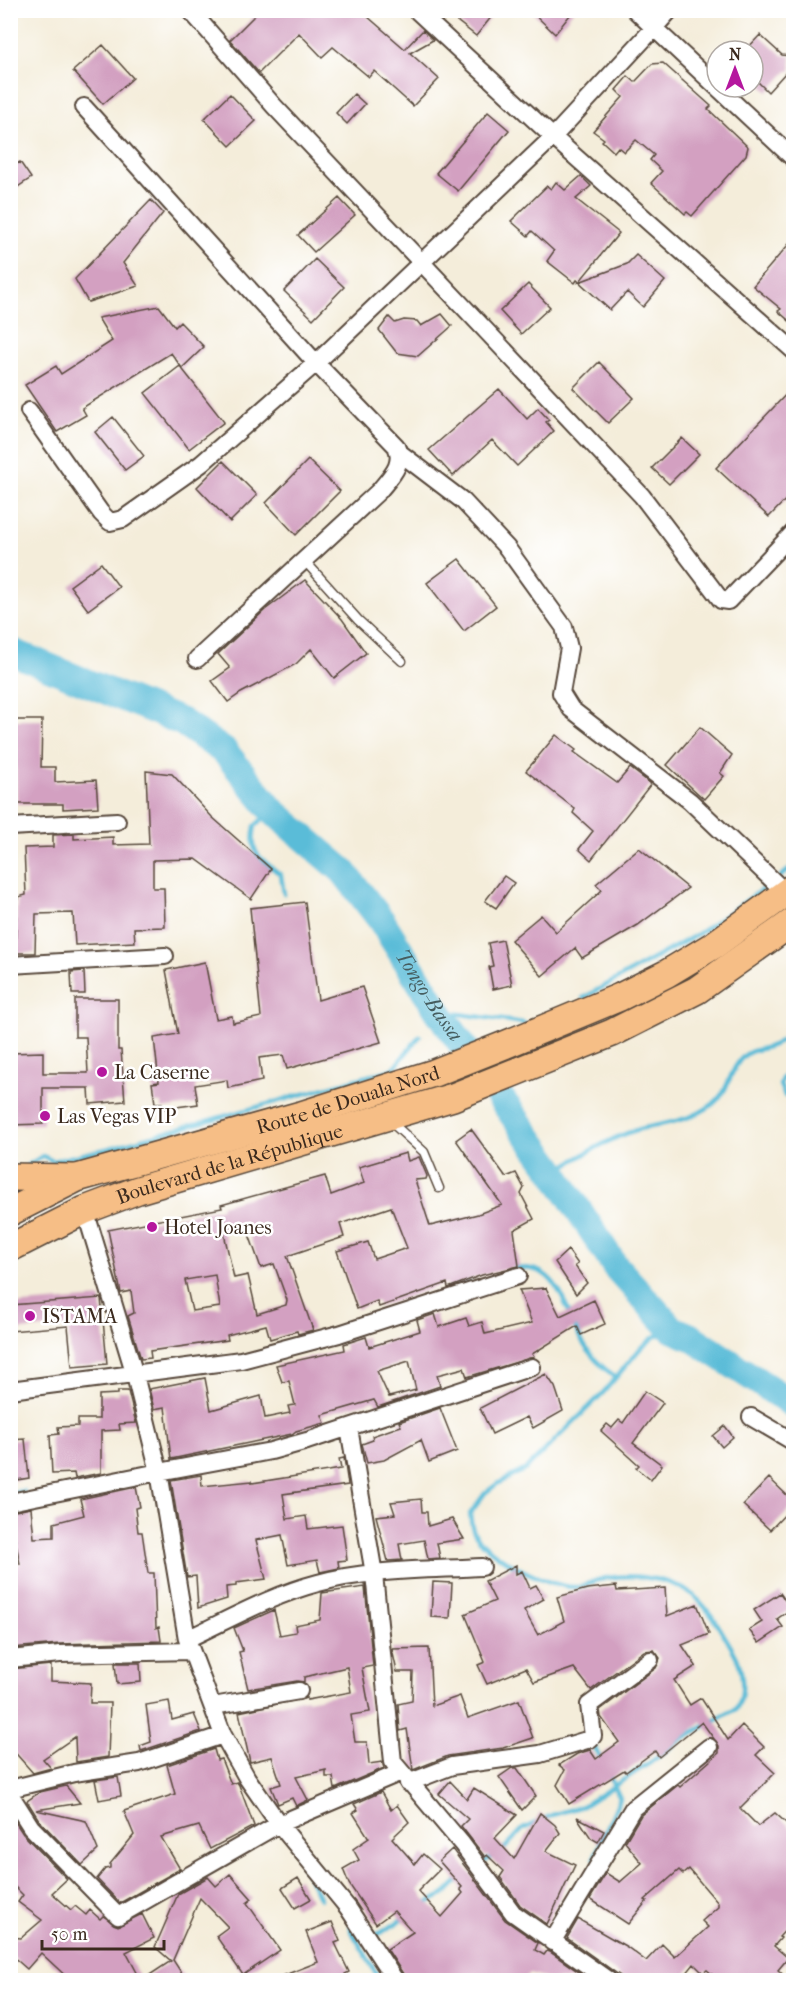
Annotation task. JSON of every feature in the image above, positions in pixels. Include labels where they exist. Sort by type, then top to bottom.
[{"type":"main road","name":"Route de Douala Nord","points":[[77,1178],[304,1127],[620,997],[666,974],[714,945],[790,890]]},
{"type":"main road","name":"Boulevard de la République","points":[[10,1248],[85,1209],[304,1127],[386,1117],[453,1097],[612,1033],[697,990],[794,921]]},
{"type":"main road","points":[[10,1177],[77,1178]]},
{"type":"main road","points":[[10,1212],[77,1178]]},
{"type":"street","points":[[190,10],[274,106],[642,496],[721,600],[728,601],[794,532]]},
{"type":"street","points":[[416,10],[553,137],[794,351]]},
{"type":"street","points":[[634,10],[794,159]]},
{"type":"street","points":[[29,411],[101,513],[110,522],[123,519],[201,464],[316,363],[553,137],[670,10]]},
{"type":"street","points":[[84,107],[400,453],[463,501],[507,548],[564,627],[569,648],[561,693],[571,709],[690,801],[790,890]]},
{"type":"street","points":[[197,659],[379,491],[396,470],[400,453]]},
{"type":"street","points":[[10,827],[117,821]]},
{"type":"street","points":[[10,965],[165,956]]},
{"type":"street","points":[[85,1209],[135,1375],[159,1472],[189,1645],[223,1735],[247,1778],[279,1824],[348,1908],[395,1980]]},
{"type":"street","points":[[10,1390],[241,1360],[292,1348],[518,1276]]},
{"type":"street","points":[[10,1502],[271,1451],[349,1428],[532,1367]]},
{"type":"street","points":[[751,1417],[794,1442]]},
{"type":"street","points":[[349,1428],[374,1574],[387,1723],[393,1762],[403,1778],[462,1844],[513,1913],[608,1980]]},
{"type":"street","points":[[10,1659],[189,1645],[289,1592],[320,1582],[374,1574],[483,1567]]},
{"type":"street","points":[[223,1735],[140,1763],[74,1773],[10,1792],[31,1827],[118,1917],[279,1824],[403,1778],[452,1766],[540,1754],[590,1739],[593,1736],[589,1705],[650,1660]]},
{"type":"street","points":[[213,1706],[299,1691]]},
{"type":"street","points":[[552,1942],[633,1808],[709,1747]]},
{"type":"lane","points":[[304,560],[358,620],[402,661]]},
{"type":"lane","points":[[386,1117],[424,1152],[439,1188]]},
{"type":"building","points":[[260,10],[360,10],[405,49],[423,30],[433,40],[410,53],[439,79],[413,106],[374,71],[369,77],[333,47],[322,57],[299,33],[259,73],[230,40]]},
{"type":"building","points":[[465,10],[497,10],[476,36],[457,21]]},
{"type":"building","points":[[530,10],[574,10],[555,34]]},
{"type":"building","points":[[765,40],[782,55],[791,56],[791,71],[787,71],[768,92],[765,89]]},
{"type":"building","points":[[103,45],[133,78],[103,104],[73,71]]},
{"type":"building","points":[[663,63],[711,106],[708,109],[748,147],[746,155],[692,216],[687,212],[685,214],[651,183],[662,171],[650,160],[654,155],[636,140],[624,152],[618,147],[614,152],[602,141],[604,139],[593,131],[623,97],[616,90],[628,76],[635,82],[652,64]]},
{"type":"building","points":[[230,94],[256,121],[230,146],[204,119]]},
{"type":"building","points":[[354,94],[365,104],[347,124],[336,113]]},
{"type":"building","points":[[488,112],[509,130],[458,191],[436,173]]},
{"type":"building","points":[[20,162],[31,178],[10,192],[10,168]]},
{"type":"building","points":[[581,176],[591,186],[576,199],[619,233],[579,282],[577,280],[575,283],[547,261],[554,251],[532,231],[528,236],[511,221],[547,186],[551,189],[556,182],[565,190]]},
{"type":"building","points":[[339,198],[355,215],[314,252],[298,235]]},
{"type":"building","points":[[151,200],[163,213],[123,263],[138,286],[88,302],[75,279]]},
{"type":"building","points":[[794,238],[794,325],[778,311],[781,309],[753,286]]},
{"type":"building","points":[[636,255],[665,281],[643,307],[627,292],[610,310],[579,282],[627,264]]},
{"type":"building","points":[[315,259],[344,287],[313,319],[284,291]]},
{"type":"building","points":[[528,284],[550,307],[521,334],[500,311]]},
{"type":"building","points":[[159,306],[175,327],[180,322],[204,347],[182,368],[171,353],[82,408],[86,415],[57,432],[25,385],[56,366],[61,374],[112,341],[98,318]]},
{"type":"building","points":[[442,314],[452,326],[418,356],[397,353],[379,330],[389,317],[395,323],[404,320],[417,321],[421,326]]},
{"type":"building","points":[[599,362],[634,398],[608,423],[573,388]]},
{"type":"building","points":[[180,366],[224,422],[189,449],[145,393]]},
{"type":"building","points":[[794,386],[794,491],[769,517],[716,468]]},
{"type":"building","points":[[499,389],[527,419],[538,408],[549,420],[546,422],[554,431],[517,466],[492,440],[453,476],[429,450]]},
{"type":"building","points":[[113,417],[144,456],[125,470],[95,432]]},
{"type":"building","points":[[682,438],[699,454],[669,484],[652,468]]},
{"type":"building","points":[[308,460],[340,491],[296,535],[266,503]]},
{"type":"building","points":[[223,461],[257,495],[230,522],[197,487]]},
{"type":"building","points":[[459,559],[496,606],[464,631],[427,583]]},
{"type":"building","points":[[101,563],[119,587],[88,610],[70,586]]},
{"type":"building","points":[[305,580],[342,619],[366,653],[334,678],[311,649],[296,664],[228,702],[212,681],[230,668],[218,654],[265,610]]},
{"type":"building","points":[[14,720],[42,720],[41,767],[55,767],[55,782],[96,780],[98,807],[63,809],[63,804],[17,804]]},
{"type":"building","points":[[700,727],[732,755],[720,773],[724,776],[704,799],[667,765]]},
{"type":"building","points":[[556,735],[576,750],[574,752],[617,783],[630,768],[651,784],[591,860],[579,849],[593,831],[573,813],[575,809],[526,771]]},
{"type":"building","points":[[146,771],[172,774],[212,817],[271,869],[251,899],[196,859],[153,860],[153,888],[164,888],[165,927],[134,928],[135,942],[75,945],[73,913],[36,914],[35,953],[15,953],[17,902],[18,897],[26,895],[24,848],[53,847],[53,835],[74,834],[74,839],[113,837],[113,845],[149,844]]},
{"type":"building","points":[[639,848],[688,888],[638,925],[582,958],[575,948],[542,976],[511,940],[541,915],[556,932],[602,890],[596,884]]},
{"type":"building","points":[[504,876],[514,883],[496,908],[485,901]]},
{"type":"building","points":[[305,902],[318,1000],[362,987],[381,1042],[287,1069],[283,1055],[259,1058],[262,1081],[228,1088],[227,1080],[195,1085],[198,1104],[162,1109],[162,1103],[155,1103],[152,1083],[159,1082],[154,1038],[178,1034],[166,970],[205,962],[216,1019],[232,1016],[233,1023],[261,1017],[250,908]]},
{"type":"building","points":[[503,940],[512,985],[493,989],[489,967],[493,966],[488,943]]},
{"type":"building","points":[[84,971],[85,994],[72,994],[71,972]]},
{"type":"building","points":[[75,999],[118,999],[118,1050],[121,1050],[125,1101],[90,1104],[89,1088],[43,1088],[43,1124],[10,1125],[10,1053],[43,1052],[43,1073],[88,1073],[86,1037],[75,1037]]},
{"type":"building","points":[[471,1129],[506,1177],[516,1173],[524,1188],[521,1194],[534,1219],[514,1230],[519,1266],[482,1275],[448,1288],[447,1283],[379,1307],[377,1301],[357,1309],[337,1251],[368,1242],[374,1259],[407,1248],[391,1207],[340,1224],[344,1237],[287,1256],[313,1330],[298,1334],[297,1331],[270,1339],[266,1325],[227,1335],[228,1340],[150,1351],[151,1358],[141,1359],[128,1316],[134,1313],[131,1291],[121,1293],[108,1230],[222,1208],[221,1205],[325,1176],[331,1195],[364,1183],[359,1167],[406,1153],[408,1161],[419,1157],[427,1176],[426,1179],[415,1180],[430,1226],[478,1214],[502,1205],[456,1140]],"holes":[[[245,1223],[261,1268],[274,1264],[287,1300],[286,1305],[257,1314],[248,1275],[234,1278],[223,1229]],[[215,1275],[220,1307],[192,1311],[185,1280]]]},
{"type":"building","points":[[568,1250],[578,1264],[575,1266],[587,1283],[576,1294],[555,1262]]},
{"type":"building","points":[[546,1288],[560,1316],[594,1300],[605,1324],[581,1335],[577,1326],[532,1354],[534,1357],[467,1377],[464,1368],[437,1375],[440,1386],[378,1407],[374,1400],[322,1415],[325,1423],[292,1434],[171,1459],[165,1407],[154,1409],[149,1389],[205,1378],[211,1410],[261,1396],[265,1418],[290,1413],[288,1406],[295,1405],[289,1381],[282,1382],[276,1365],[345,1350],[344,1344],[366,1337],[369,1347],[420,1331],[417,1320],[435,1314],[439,1327],[466,1318],[469,1326],[482,1322],[485,1334],[532,1323],[519,1290]],"holes":[[[409,1361],[416,1390],[389,1397],[377,1371]]]},
{"type":"building","points":[[101,1298],[107,1364],[72,1367],[68,1326],[10,1331],[10,1305]]},
{"type":"building","points":[[546,1374],[555,1387],[563,1411],[533,1428],[527,1417],[492,1434],[480,1408]]},
{"type":"building","points":[[118,1391],[128,1391],[136,1423],[119,1424],[120,1430],[101,1431],[101,1473],[75,1478],[74,1473],[52,1474],[50,1435],[59,1434],[58,1427],[78,1426],[78,1419],[99,1419],[99,1395],[118,1394]]},
{"type":"building","points":[[645,1391],[663,1403],[633,1443],[662,1465],[651,1480],[636,1468],[639,1465],[601,1431],[607,1424],[612,1428],[619,1420],[623,1423]]},
{"type":"building","points":[[440,1408],[457,1451],[429,1462],[421,1440],[384,1460],[367,1463],[362,1444],[373,1440],[372,1436],[401,1426],[399,1422]]},
{"type":"building","points":[[725,1426],[733,1437],[722,1447],[713,1436]]},
{"type":"building","points":[[25,1439],[29,1478],[10,1481],[10,1440]]},
{"type":"building","points":[[344,1458],[348,1485],[283,1494],[287,1519],[306,1516],[308,1529],[342,1525],[347,1560],[338,1561],[339,1568],[320,1572],[317,1560],[288,1565],[282,1535],[256,1540],[266,1579],[236,1583],[236,1586],[226,1587],[227,1599],[198,1608],[196,1576],[187,1577],[171,1480],[201,1475],[202,1486],[252,1481],[252,1483],[341,1469],[339,1459]]},
{"type":"building","points":[[769,1478],[794,1502],[794,1505],[770,1530],[743,1505]]},
{"type":"building","points":[[136,1487],[140,1507],[135,1508],[138,1532],[142,1532],[148,1573],[154,1573],[156,1628],[159,1627],[161,1641],[10,1648],[10,1564],[20,1564],[10,1512],[31,1508],[34,1538],[54,1537],[54,1523],[84,1515],[80,1499]]},
{"type":"building","points":[[421,1499],[422,1512],[427,1512],[428,1526],[452,1519],[464,1539],[437,1543],[440,1558],[428,1559],[424,1540],[399,1544],[402,1560],[388,1561],[376,1516],[395,1514],[391,1502]]},
{"type":"building","points":[[516,1565],[516,1574],[522,1571],[530,1588],[536,1585],[544,1599],[524,1610],[538,1635],[564,1621],[557,1597],[587,1589],[616,1586],[617,1591],[665,1588],[667,1616],[697,1604],[709,1634],[682,1645],[696,1666],[674,1680],[690,1705],[701,1698],[728,1740],[742,1725],[764,1747],[756,1755],[775,1773],[740,1808],[758,1826],[775,1813],[794,1830],[794,1921],[774,1946],[788,1958],[778,1970],[789,1980],[719,1980],[707,1970],[703,1973],[694,1964],[681,1980],[626,1980],[567,1938],[578,1919],[627,1947],[646,1961],[662,1944],[675,1957],[708,1927],[702,1921],[718,1907],[718,1903],[689,1869],[683,1874],[679,1870],[645,1900],[647,1901],[628,1924],[590,1899],[606,1873],[620,1882],[642,1863],[625,1842],[641,1815],[678,1785],[680,1787],[719,1753],[719,1746],[702,1722],[659,1757],[655,1751],[626,1772],[624,1770],[569,1804],[557,1785],[565,1770],[559,1765],[577,1754],[590,1750],[596,1759],[619,1742],[601,1717],[600,1710],[656,1668],[660,1658],[654,1650],[644,1651],[591,1690],[574,1668],[534,1682],[526,1668],[487,1684],[478,1665],[485,1662],[465,1614],[495,1601],[485,1581]]},
{"type":"building","points":[[433,1582],[452,1583],[450,1618],[431,1617]]},
{"type":"building","points":[[365,1587],[373,1666],[362,1668],[370,1712],[351,1715],[355,1742],[367,1742],[369,1764],[382,1762],[384,1768],[335,1789],[333,1777],[326,1777],[326,1770],[296,1777],[308,1800],[296,1806],[292,1798],[278,1804],[271,1787],[281,1784],[272,1757],[250,1762],[239,1712],[307,1698],[307,1700],[351,1692],[347,1667],[304,1677],[304,1682],[297,1681],[248,1689],[239,1652],[243,1651],[234,1628],[274,1610],[280,1635],[296,1632],[295,1625],[320,1620],[322,1593]]},
{"type":"building","points":[[780,1593],[791,1609],[777,1619],[783,1627],[759,1643],[749,1630],[762,1622],[754,1610]]},
{"type":"building","points":[[429,1648],[432,1706],[460,1696],[468,1718],[519,1700],[533,1738],[503,1748],[448,1756],[413,1770],[407,1729],[400,1731],[398,1704],[412,1701],[413,1672],[397,1672],[392,1649]]},
{"type":"building","points":[[115,1663],[140,1663],[141,1682],[117,1684]]},
{"type":"building","points":[[51,1665],[51,1681],[91,1683],[90,1703],[110,1703],[108,1757],[76,1762],[75,1737],[43,1759],[51,1768],[33,1773],[10,1747],[10,1669]]},
{"type":"building","points":[[169,1701],[172,1720],[194,1714],[201,1731],[141,1751],[140,1746],[151,1742],[146,1705]]},
{"type":"building","points":[[214,1749],[217,1760],[221,1759],[231,1784],[237,1782],[239,1785],[254,1826],[210,1849],[199,1826],[161,1837],[180,1869],[120,1903],[97,1879],[105,1869],[110,1868],[110,1864],[134,1835],[124,1811],[175,1794],[167,1765]]},
{"type":"building","points":[[512,1768],[517,1768],[536,1796],[522,1810],[499,1777]]},
{"type":"building","points":[[118,1777],[121,1796],[99,1800],[95,1780]]},
{"type":"building","points":[[450,1781],[467,1799],[474,1788],[517,1815],[495,1838],[514,1859],[540,1813],[555,1825],[560,1833],[546,1851],[575,1865],[547,1924],[520,1905],[500,1877],[504,1871],[487,1855],[485,1857],[461,1826],[468,1819],[439,1794]]},
{"type":"building","points":[[66,1786],[80,1803],[36,1810],[86,1821],[98,1850],[82,1865],[39,1820],[27,1801],[40,1792]]},
{"type":"building","points":[[381,1792],[391,1810],[397,1805],[409,1822],[392,1838],[415,1864],[423,1854],[440,1869],[418,1891],[442,1917],[463,1893],[460,1889],[462,1887],[439,1861],[452,1849],[505,1920],[538,1943],[535,1950],[544,1955],[547,1951],[550,1952],[590,1980],[550,1980],[529,1974],[524,1980],[407,1980],[387,1949],[413,1932],[394,1911],[376,1924],[349,1884],[343,1869],[359,1860],[353,1849],[369,1838],[353,1813],[358,1810],[354,1804]]},
{"type":"building","points":[[10,1814],[23,1834],[67,1879],[52,1893],[71,1910],[75,1906],[86,1915],[90,1910],[100,1919],[103,1916],[118,1926],[142,1914],[154,1938],[126,1952],[141,1980],[70,1980],[41,1953],[27,1969],[10,1954],[10,1937],[21,1938],[42,1920],[18,1902],[23,1895],[10,1882]]},
{"type":"building","points":[[577,1817],[604,1831],[598,1842],[591,1838]]},
{"type":"building","points":[[230,1874],[252,1899],[247,1903],[280,1950],[243,1975],[216,1936],[228,1927],[200,1898],[173,1960],[186,1980],[142,1980],[171,1961],[155,1947],[178,1894],[208,1877],[216,1886]]},
{"type":"building","points":[[298,1878],[311,1899],[295,1908],[282,1888]]},
{"type":"building","points":[[332,1922],[340,1941],[335,1943],[349,1972],[345,1974],[348,1980],[272,1980],[318,1962],[306,1932]]},
{"type":"waterway","name":"Tongo-Bassa","points":[[10,651],[182,722],[225,752],[272,810],[343,871],[381,920],[438,1011],[554,1172],[615,1266],[672,1329],[691,1337],[794,1405]]},
{"type":"waterway","points":[[272,810],[255,826],[254,844],[262,860],[281,875],[284,894]]},
{"type":"waterway","points":[[781,876],[794,866]]},
{"type":"waterway","points":[[583,998],[698,934],[770,884]]},
{"type":"waterway","points":[[438,1011],[524,1023]]},
{"type":"waterway","points":[[554,1172],[618,1137],[640,1129],[687,1118],[705,1110],[719,1099],[736,1066],[745,1055],[773,1045],[794,1032]]},
{"type":"waterway","points":[[28,1165],[43,1156],[53,1161],[110,1148],[393,1069],[420,1036]]},
{"type":"waterway","points":[[794,1069],[782,1078],[780,1085],[785,1096],[794,1096]]},
{"type":"waterway","points":[[516,1269],[531,1269],[542,1273],[552,1281],[565,1303],[584,1346],[596,1361],[616,1377]]},
{"type":"waterway","points":[[450,1289],[470,1283]]},
{"type":"waterway","points":[[482,1863],[503,1850],[523,1829],[552,1815],[583,1806],[651,1762],[683,1738],[736,1709],[739,1703],[742,1681],[737,1658],[708,1611],[687,1591],[667,1582],[632,1576],[598,1580],[576,1587],[551,1582],[504,1560],[480,1541],[471,1523],[470,1514],[485,1493],[526,1469],[602,1394],[639,1350],[654,1337],[672,1329]]},
{"type":"waterway","points":[[10,1493],[24,1491]]},
{"type":"waterway","points":[[593,1744],[601,1761]]},
{"type":"waterway","points":[[594,1858],[620,1798],[608,1773]]},
{"type":"waterway","points":[[302,1864],[320,1899]]},
{"type":"waterway","points":[[423,1905],[445,1894],[460,1879]]},
{"type":"waterway","points":[[373,1937],[407,1917]]},
{"type":"waterway","points":[[351,1923],[351,1930],[380,1980]]},
{"type":"place","name":"La Caserne","points":[[102,1072]]},
{"type":"place","name":"Las Vegas VIP","points":[[45,1116]]},
{"type":"place","name":"Hotel Joanes","points":[[152,1227]]},
{"type":"place","name":"ISTAMA","points":[[30,1316]]}]
